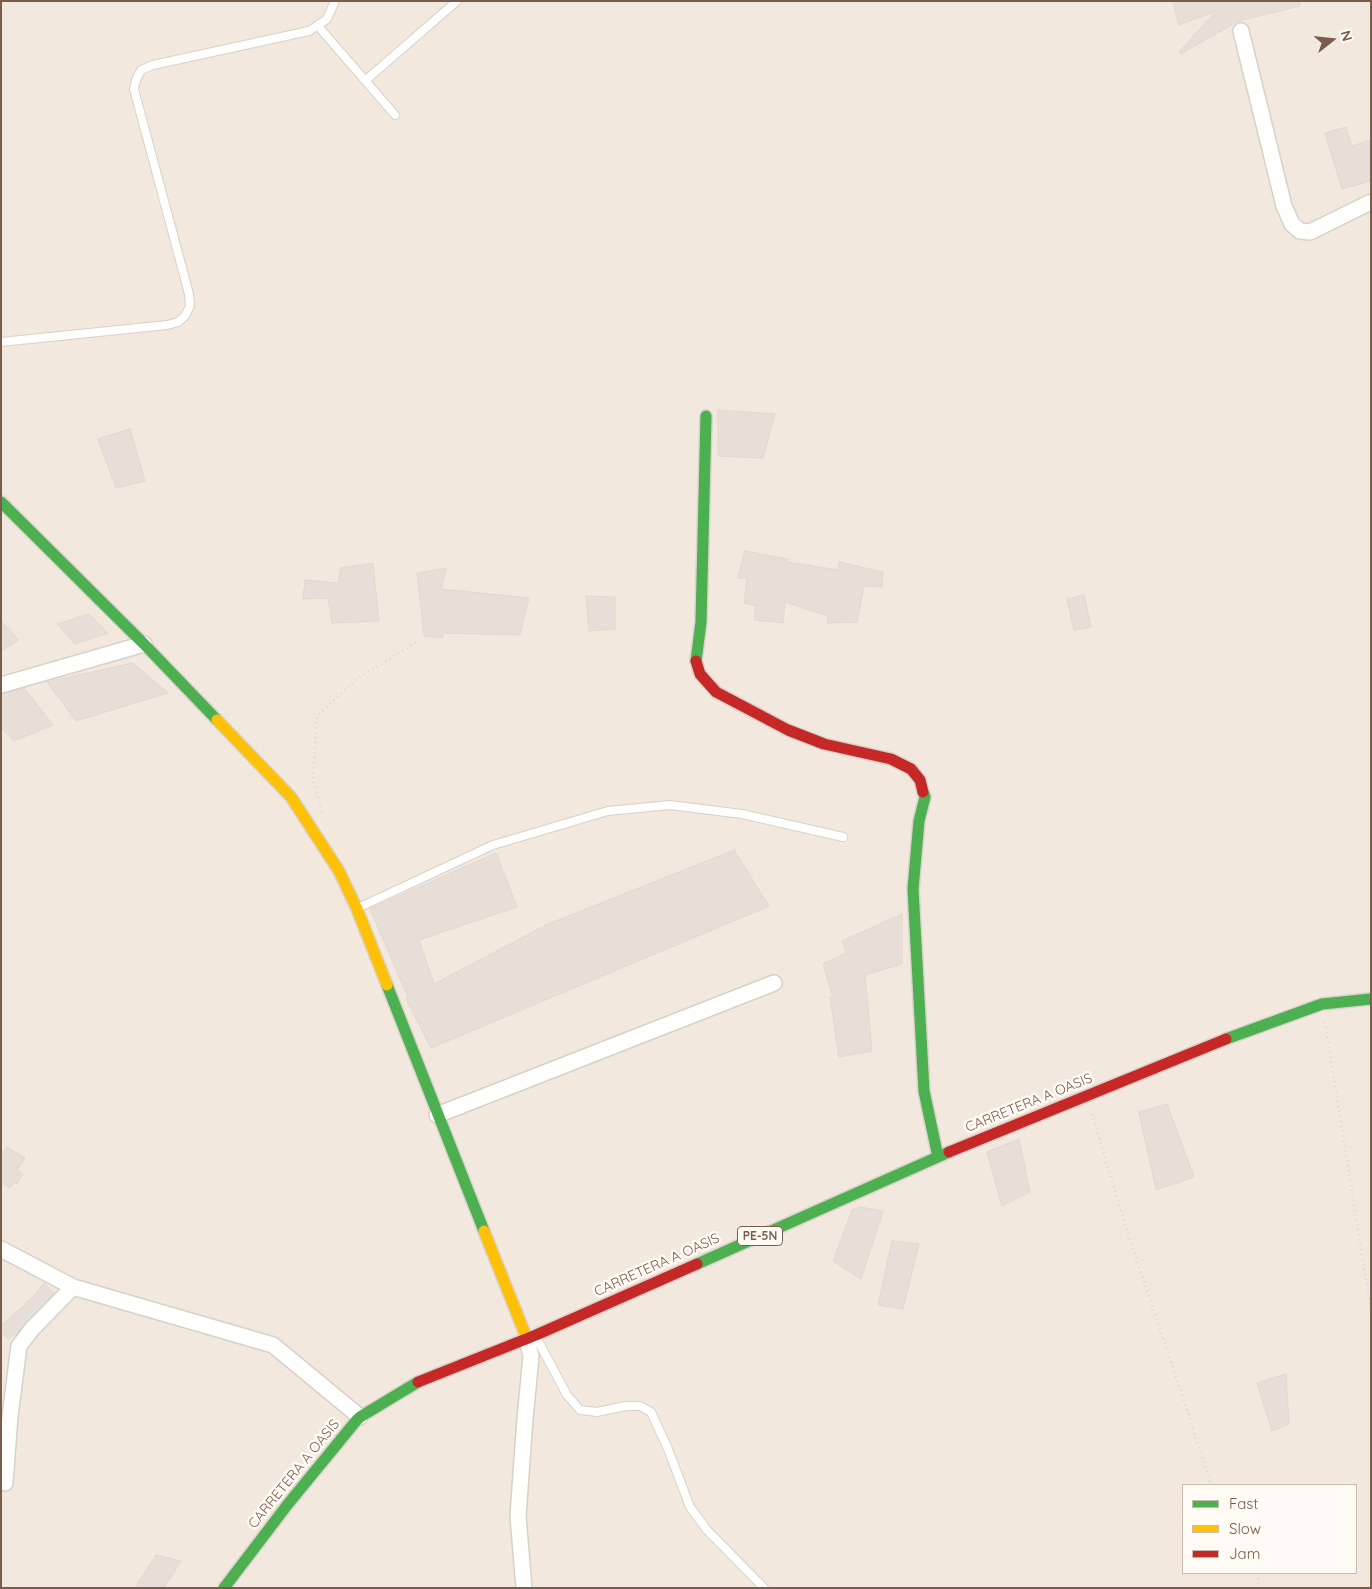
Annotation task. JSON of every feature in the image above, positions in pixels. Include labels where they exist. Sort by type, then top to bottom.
[{"type":"street","points":[[1242,31],[1284,206],[1292,224],[1300,231],[1310,232],[1371,202]]},
{"type":"street","points":[[706,416],[701,622],[695,659],[700,674],[716,692],[788,730],[824,744],[891,759],[910,768],[920,780],[925,797],[919,820],[913,889],[924,1092],[938,1157]]},
{"type":"street","points":[[1,502],[144,644],[291,797],[339,871],[357,909],[396,1006],[437,1115],[531,1337],[532,1356],[518,1516],[524,1588]]},
{"type":"street","points":[[1,685],[144,644]]},
{"type":"street","points":[[437,1115],[774,984]]},
{"type":"street","name":"CARRETERA A OASIS","points":[[224,1588],[288,1504],[360,1417],[420,1381],[531,1337],[938,1157],[1246,1031],[1322,1004],[1371,998]]},
{"type":"street","points":[[1,1249],[72,1287],[274,1345],[360,1417]]},
{"type":"street","points":[[6,1483],[10,1416],[19,1346],[32,1329],[72,1287]]},
{"type":"lane","points":[[1,342],[167,325],[178,322],[185,316],[190,306],[189,294],[134,89],[136,80],[141,70],[153,65],[309,31],[327,19],[335,1]]},
{"type":"lane","points":[[366,80],[457,1]]},
{"type":"lane","points":[[318,26],[395,115]]},
{"type":"lane","points":[[357,909],[492,845],[608,810],[670,805],[733,812],[843,838]]},
{"type":"lane","points":[[531,1337],[567,1395],[580,1410],[597,1412],[626,1406],[640,1406],[651,1412],[668,1449],[690,1506],[706,1530],[764,1588]]},
{"type":"path","points":[[324,816],[314,779],[317,716],[358,678],[417,642]]},
{"type":"path","points":[[1322,1004],[1371,1311]]},
{"type":"path","points":[[1087,1096],[1128,1234],[1211,1484]]},
{"type":"path","points":[[1257,1574],[1259,1588]]},
{"type":"shaded area","points":[[1,1],[1371,1],[1371,1588],[1,1588]]},
{"type":"building","points":[[1173,1],[1299,1],[1300,6],[1238,21],[1181,54],[1179,52],[1216,11],[1179,25]]},
{"type":"building","points":[[1346,127],[1352,146],[1371,140],[1371,181],[1342,189],[1325,133]]},
{"type":"building","points":[[717,410],[775,414],[763,458],[718,456]]},
{"type":"building","points":[[130,429],[145,481],[116,488],[98,439]]},
{"type":"building","points":[[745,551],[788,559],[788,562],[838,570],[839,562],[883,572],[882,587],[864,586],[857,622],[827,623],[828,616],[785,602],[783,623],[754,620],[756,606],[744,603],[747,578],[738,578]]},
{"type":"building","points":[[373,563],[379,621],[332,623],[328,598],[303,599],[305,580],[338,583],[341,568]]},
{"type":"building","points":[[447,568],[441,589],[529,598],[520,635],[442,633],[443,638],[424,636],[417,573]]},
{"type":"building","points":[[1084,595],[1091,627],[1074,630],[1067,599]]},
{"type":"building","points":[[586,596],[615,597],[615,629],[589,631]]},
{"type":"building","points":[[89,614],[108,633],[75,644],[57,624]]},
{"type":"building","points":[[1,621],[19,640],[1,651]]},
{"type":"building","points":[[133,663],[168,693],[76,721],[47,682]]},
{"type":"building","points":[[24,688],[53,725],[14,741],[1,728],[1,694]]},
{"type":"building","points":[[734,850],[769,906],[431,1048],[408,1003],[406,998],[408,997],[370,909],[496,853],[517,907],[419,940],[434,984],[546,925]]},
{"type":"building","points":[[902,914],[902,964],[865,975],[872,1051],[839,1057],[830,997],[833,997],[823,964],[846,953],[842,941]]},
{"type":"building","points":[[1167,1104],[1194,1177],[1156,1190],[1139,1112]]},
{"type":"building","points":[[1019,1139],[1030,1192],[1002,1206],[987,1152]]},
{"type":"building","points":[[7,1147],[25,1158],[17,1170],[23,1174],[17,1184],[14,1183],[10,1188],[1,1182],[1,1156]]},
{"type":"building","points":[[860,1207],[883,1211],[861,1279],[833,1261],[852,1210]]},
{"type":"building","points":[[892,1241],[919,1244],[903,1309],[878,1305]]},
{"type":"building","points":[[44,1283],[54,1293],[18,1332],[8,1339],[1,1332],[1,1326],[35,1295]]},
{"type":"building","points":[[1286,1374],[1289,1424],[1272,1431],[1257,1383]]},
{"type":"building","points":[[156,1555],[181,1561],[164,1588],[135,1588]]},
{"type":"traffic: fast","points":[[696,661],[701,622],[706,416]]},
{"type":"traffic: fast","points":[[1,502],[144,644],[217,720]]},
{"type":"traffic: fast","points":[[923,792],[925,797],[919,821],[913,889],[924,1091],[938,1157]]},
{"type":"traffic: fast","points":[[387,985],[484,1231]]},
{"type":"traffic: fast","points":[[1226,1039],[1322,1004],[1371,999]]},
{"type":"traffic: fast","points":[[697,1264],[949,1152]]},
{"type":"traffic: fast","points":[[224,1588],[288,1504],[356,1421],[418,1382]]},
{"type":"traffic: slow","points":[[217,720],[291,797],[339,871],[357,909],[387,985]]},
{"type":"traffic: slow","points":[[484,1231],[527,1339]]},
{"type":"traffic: jam","points":[[696,661],[700,674],[716,692],[788,730],[824,744],[891,759],[911,769],[920,780],[923,792]]},
{"type":"traffic: jam","points":[[949,1152],[1226,1039]]},
{"type":"traffic: jam","points":[[418,1382],[536,1335],[697,1264]]}]
